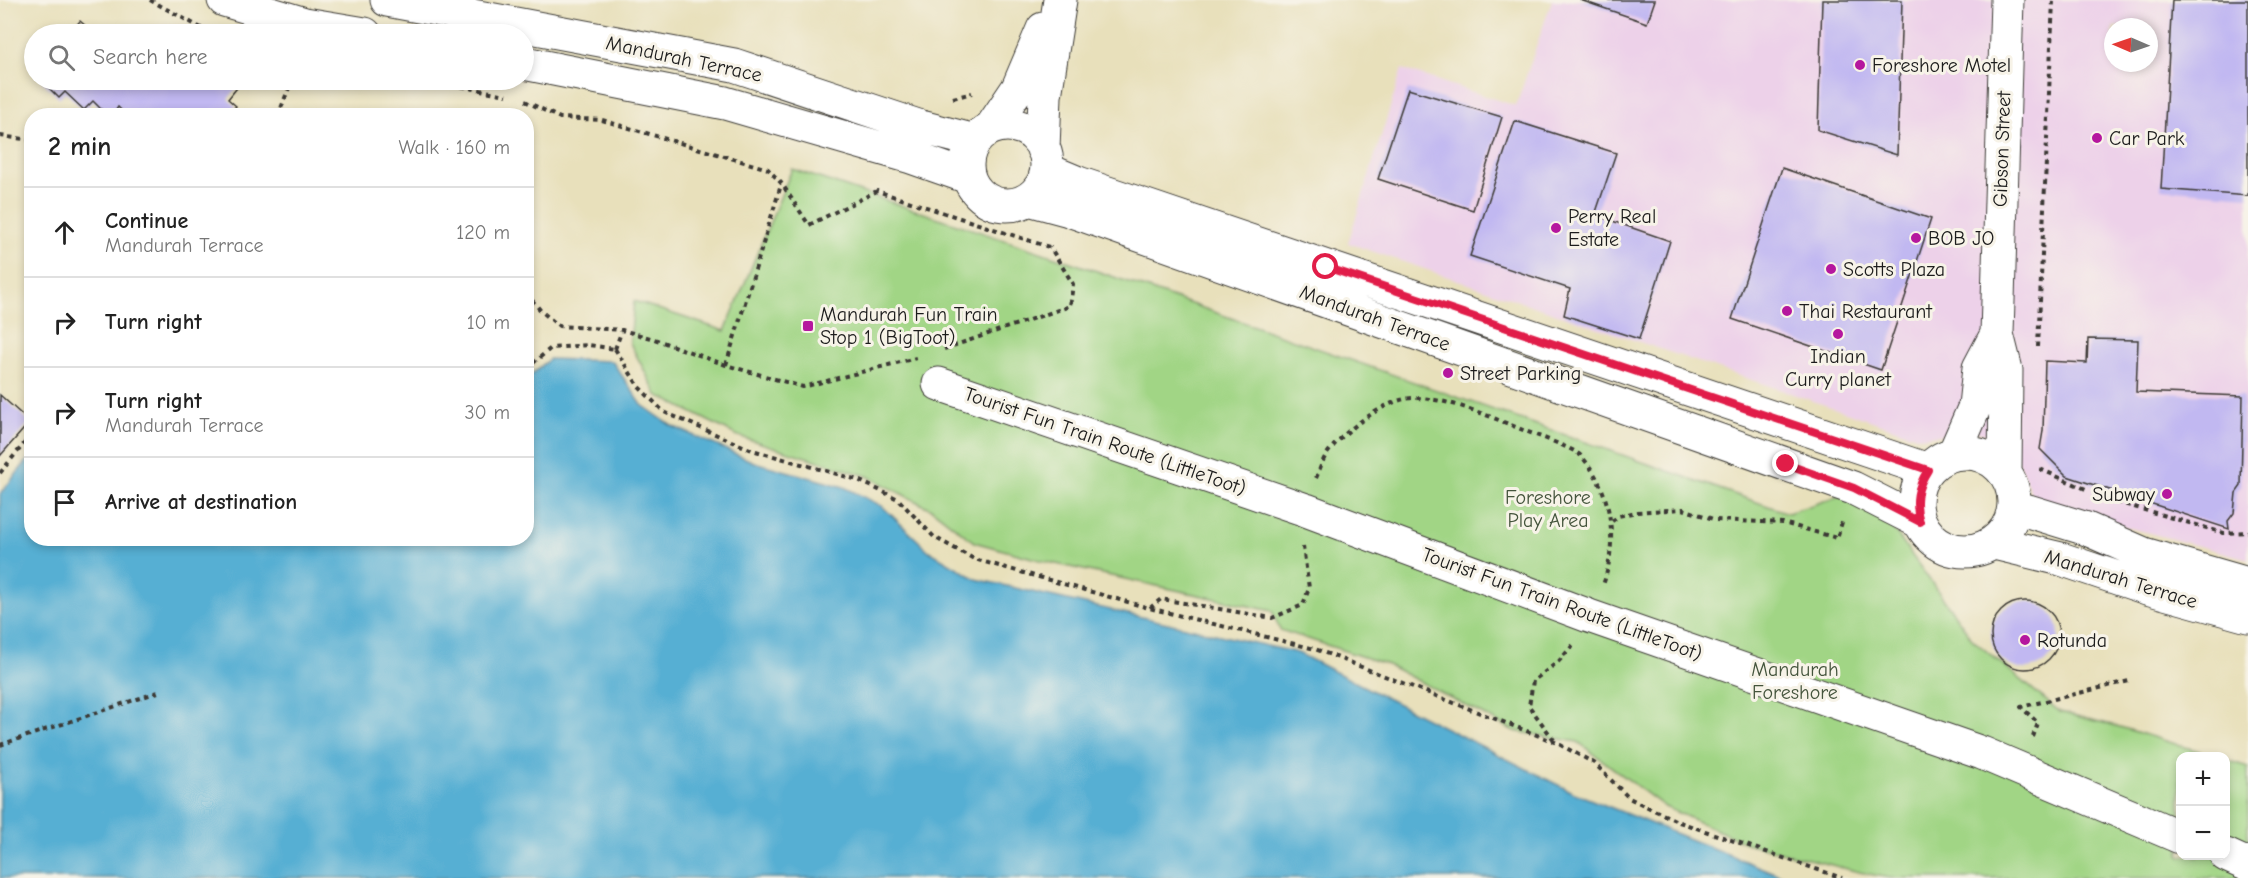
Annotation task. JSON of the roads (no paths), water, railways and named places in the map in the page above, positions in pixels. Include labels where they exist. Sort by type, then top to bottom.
[{"type":"street","points":[[224,0],[305,24]]},
{"type":"street","name":"Mandurah Terrace","points":[[387,0],[515,24]]},
{"type":"street","points":[[1055,0],[1018,88],[968,158],[968,177],[974,188],[982,197],[993,203],[1018,204],[1029,199],[1038,191],[1045,159],[1045,96],[1060,0]]},
{"type":"street","name":"Gibson Street","points":[[2007,0],[1996,334],[2006,370],[2021,470]]},
{"type":"street","name":"Mandurah Terrace","points":[[534,28],[734,65],[921,128],[983,134]]},
{"type":"street","name":"Mandurah Terrace","points":[[534,65],[725,103],[911,157],[968,177]]},
{"type":"street","points":[[983,134],[1004,125],[1016,126],[1037,138],[1045,159]]},
{"type":"street","name":"Mandurah Terrace","points":[[1045,159],[1078,183],[1941,462]]},
{"type":"street","name":"Mandurah Terrace","points":[[1029,199],[1066,209],[1854,488],[1920,522]]},
{"type":"street","name":"Gibson Street","points":[[1941,462],[1975,406],[1979,368],[1996,334]]},
{"type":"street","name":"Tourist Fun Train Route (LittleToot)","points":[[939,384],[1306,510],[1589,616],[1983,753],[2176,835]]},
{"type":"street","points":[[1968,453],[2021,470],[2011,484],[2015,507],[2011,521],[1994,543],[1981,550],[1966,552],[1952,550],[1939,544],[1927,534],[1916,509],[1917,495],[1921,481],[1941,462],[1968,453]]},
{"type":"street","name":"Mandurah Terrace","points":[[2015,507],[2087,529],[2144,554],[2248,584]]},
{"type":"street","name":"Mandurah Terrace","points":[[1994,543],[2061,559],[2146,588],[2248,616]]},
{"type":"street","points":[[2230,857],[2248,865]]},
{"type":"water","points":[[549,359],[612,361],[642,405],[672,426],[754,462],[844,487],[882,506],[929,551],[976,579],[1298,653],[1572,792],[1787,878],[0,878],[0,494],[24,465],[24,546],[534,546],[534,373]]},
{"type":"place","name":"Foreshore Motel","points":[[1860,65]]},
{"type":"place","name":"Car Park","points":[[2097,138]]},
{"type":"place","name":"Perry Real Estate","points":[[1556,228]]},
{"type":"place","name":"BOB JO","points":[[1916,238]]},
{"type":"place","name":"Scotts Plaza","points":[[1831,269]]},
{"type":"place","name":"Thai Restaurant","points":[[1787,311]]},
{"type":"place","name":"Mandurah Fun Train Stop 1 (BigToot)","points":[[808,326]]},
{"type":"place","name":"Indian Curry planet","points":[[1838,334]]},
{"type":"place","name":"Street Parking","points":[[1448,373]]},
{"type":"place","name":"Subway","points":[[2167,494]]},
{"type":"place","name":"Rotunda","points":[[2025,640]]},
{"type":"park label","name":"Foreshore Play Area","points":[[1548,508]]},
{"type":"park label","name":"Mandurah Foreshore","points":[[1795,680]]}]
